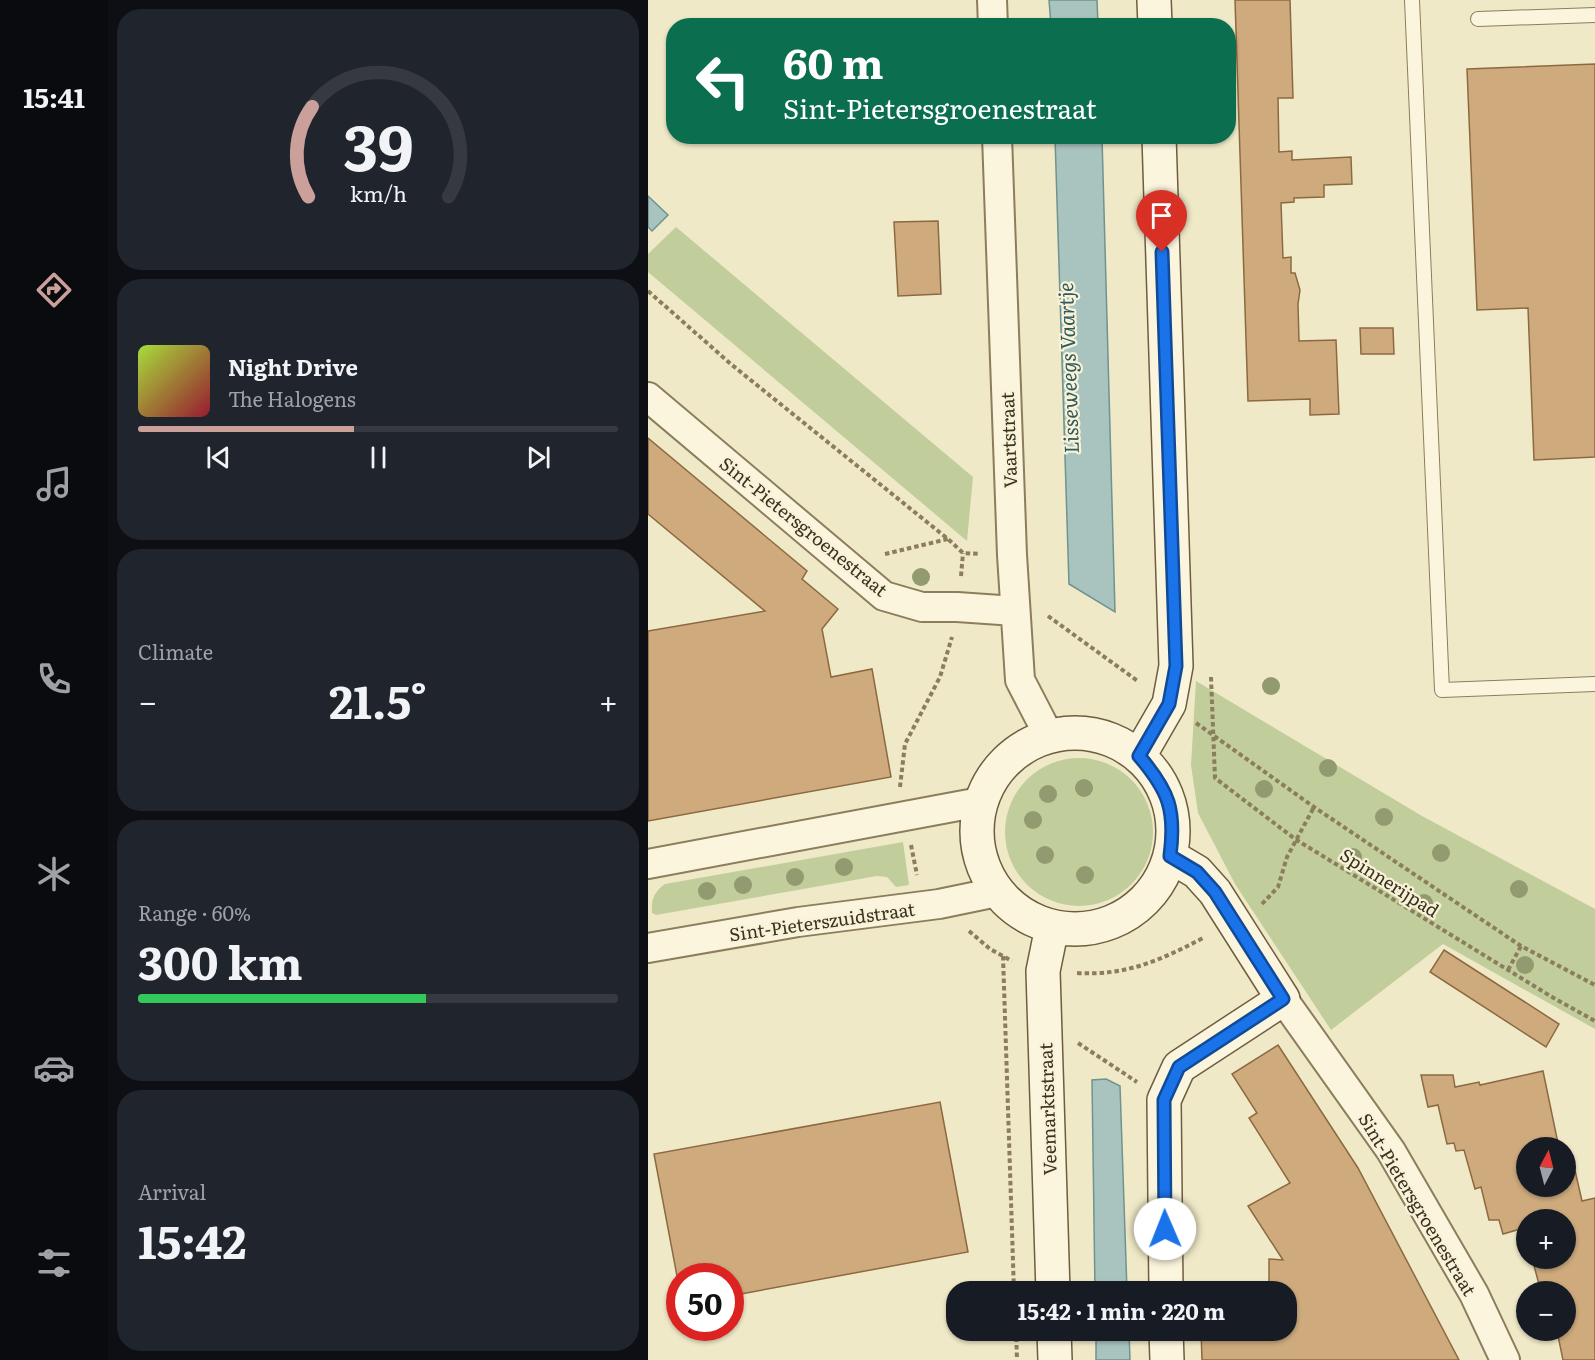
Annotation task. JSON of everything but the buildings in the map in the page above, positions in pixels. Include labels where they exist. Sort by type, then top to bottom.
[{"type":"main road","points":[[1154,0],[1155,18]]},
{"type":"main road","points":[[1139,756],[1169,704],[1176,666],[1159,144]]},
{"type":"main road","points":[[1081,733],[1112,740],[1139,756],[1157,777],[1169,801],[1174,829],[1170,856],[1158,884],[1138,907],[1112,923],[1082,930],[1052,927],[1021,915],[997,892],[981,865],[976,834],[980,802],[996,771],[1022,748],[1049,736],[1081,733]]},
{"type":"main road","name":"Sint-Pietersgroenestraat","points":[[1170,856],[1197,872],[1215,892],[1283,999]]},
{"type":"main road","name":"Veemarktstraat","points":[[1052,927],[1043,972],[1053,1281]]},
{"type":"main road","points":[[1166,1281],[1164,1100],[1179,1067],[1283,999]]},
{"type":"main road","points":[[1054,1341],[1055,1360]]},
{"type":"main road","points":[[1166,1341],[1167,1360]]},
{"type":"street","points":[[992,0],[993,18]]},
{"type":"street","name":"Vaartstraat","points":[[998,144],[1028,611],[1020,680],[1049,736]]},
{"type":"street","name":"Sint-Pietersgroenestraat","points":[[648,397],[884,596],[922,607],[1028,611]]},
{"type":"street","points":[[648,864],[980,802]]},
{"type":"street","name":"Sint-Pieterszuidstraat","points":[[648,948],[798,922],[939,904],[997,892]]},
{"type":"street","name":"Sint-Pietersgroenestraat","points":[[1283,999],[1390,1151],[1474,1294],[1505,1360]]},
{"type":"lane","points":[[1412,0],[1442,690],[1595,684]]},
{"type":"lane","points":[[1478,20],[1595,15]]},
{"type":"path","points":[[648,291],[732,365],[963,553],[953,633],[940,677],[905,744],[900,785],[906,816]]},
{"type":"path","points":[[1028,611],[1169,704],[1314,807],[1521,946],[1595,985]]},
{"type":"path","name":"Spinnerijpad","points":[[1213,736],[1215,778],[1295,839],[1595,1021]]},
{"type":"path","points":[[1043,972],[1096,975],[1143,967],[1234,923],[1267,900],[1278,887],[1295,839],[1314,807]]},
{"type":"path","points":[[1508,970],[1521,946]]},
{"type":"path","points":[[1003,955],[1014,1281]]},
{"type":"path","points":[[1045,1021],[1164,1100]]},
{"type":"path","points":[[1016,1341],[1017,1360]]},
{"type":"green space","points":[[676,227],[973,477],[967,541],[648,272],[648,254]]},
{"type":"green space","points":[[1196,681],[1422,816],[1595,909],[1595,1029],[1443,944],[1331,1030],[1235,884],[1198,813],[1191,765]]},
{"type":"green space","points":[[1079,758],[1107,763],[1132,779],[1148,804],[1153,832],[1148,860],[1132,885],[1107,901],[1079,906],[1051,901],[1026,885],[1010,860],[1005,832],[1010,804],[1026,779],[1051,763]]},
{"type":"green space","points":[[903,842],[909,885],[896,887],[887,877],[877,876],[656,915],[652,913],[654,896],[665,884]]},
{"type":"water","points":[[1049,0],[1097,0],[1098,18],[1050,18]]},
{"type":"water","name":"Lisseweegs Vaartje","points":[[1055,144],[1102,144],[1115,612],[1069,584]]},
{"type":"water","points":[[648,196],[668,215],[652,231],[648,227]]},
{"type":"water","points":[[1106,1079],[1120,1086],[1127,1281],[1095,1281],[1092,1080]]},
{"type":"water","points":[[1096,1341],[1129,1341],[1130,1360],[1096,1360]]},
{"type":"route","points":[[1162,252],[1176,666],[1169,704],[1139,756],[1157,777],[1169,801],[1174,829],[1170,856],[1197,872],[1215,892],[1283,999],[1179,1067],[1164,1100],[1165,1229]]}]
